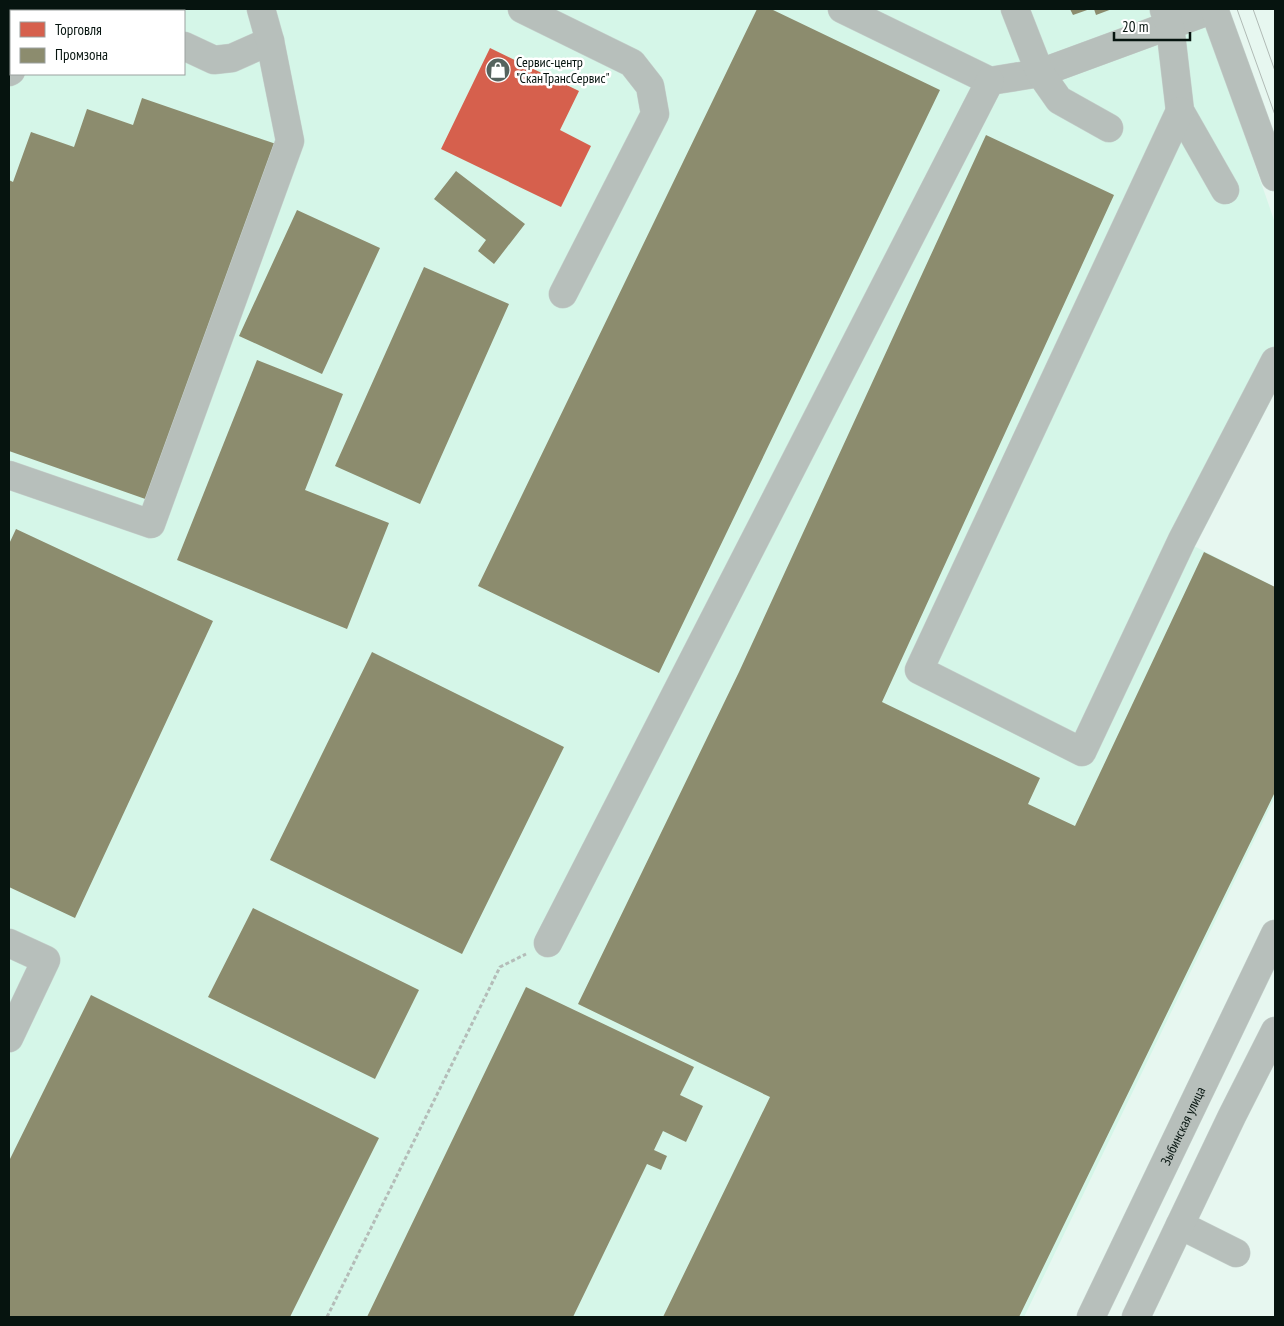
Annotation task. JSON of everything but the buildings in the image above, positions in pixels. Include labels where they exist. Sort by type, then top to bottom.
[{"type":"street","points":[[9,475],[151,524],[290,141],[270,41],[261,9]]},
{"type":"street","points":[[522,9],[632,63],[650,86],[654,114],[563,294]]},
{"type":"street","points":[[842,9],[990,81],[1040,74],[1167,18],[1214,9],[1275,177]]},
{"type":"street","points":[[1014,9],[1040,74],[1059,100],[1109,128]]},
{"type":"street","points":[[1167,18],[1180,110],[1225,190]]},
{"type":"street","points":[[185,46],[214,60],[232,58],[270,41]]},
{"type":"street","points":[[548,943],[990,81]]},
{"type":"street","points":[[1180,110],[919,670],[1082,752],[1182,540],[1275,361]]},
{"type":"street","name":"Зыбинская улица","points":[[1092,1317],[1275,934]]},
{"type":"street","points":[[9,943],[46,960],[9,1038]]},
{"type":"street","points":[[1136,1317],[1232,1116],[1275,1031]]},
{"type":"street","points":[[1196,1099],[1232,1116]]},
{"type":"street","points":[[1180,1225],[1236,1253]]},
{"type":"path","points":[[327,1317],[500,967],[548,943]]},
{"type":"shaded area","points":[[9,9],[1201,9],[1275,223],[1275,352],[1182,540],[1275,587],[1275,797],[1024,1317],[9,1317]]},
{"type":"tram line","points":[[1237,9],[1275,115]]},
{"type":"tram line","points":[[1253,9],[1275,71]]},
{"type":"place","name":"Сервис-центр \"СканТрансСервис\"","points":[[498,70]]}]
